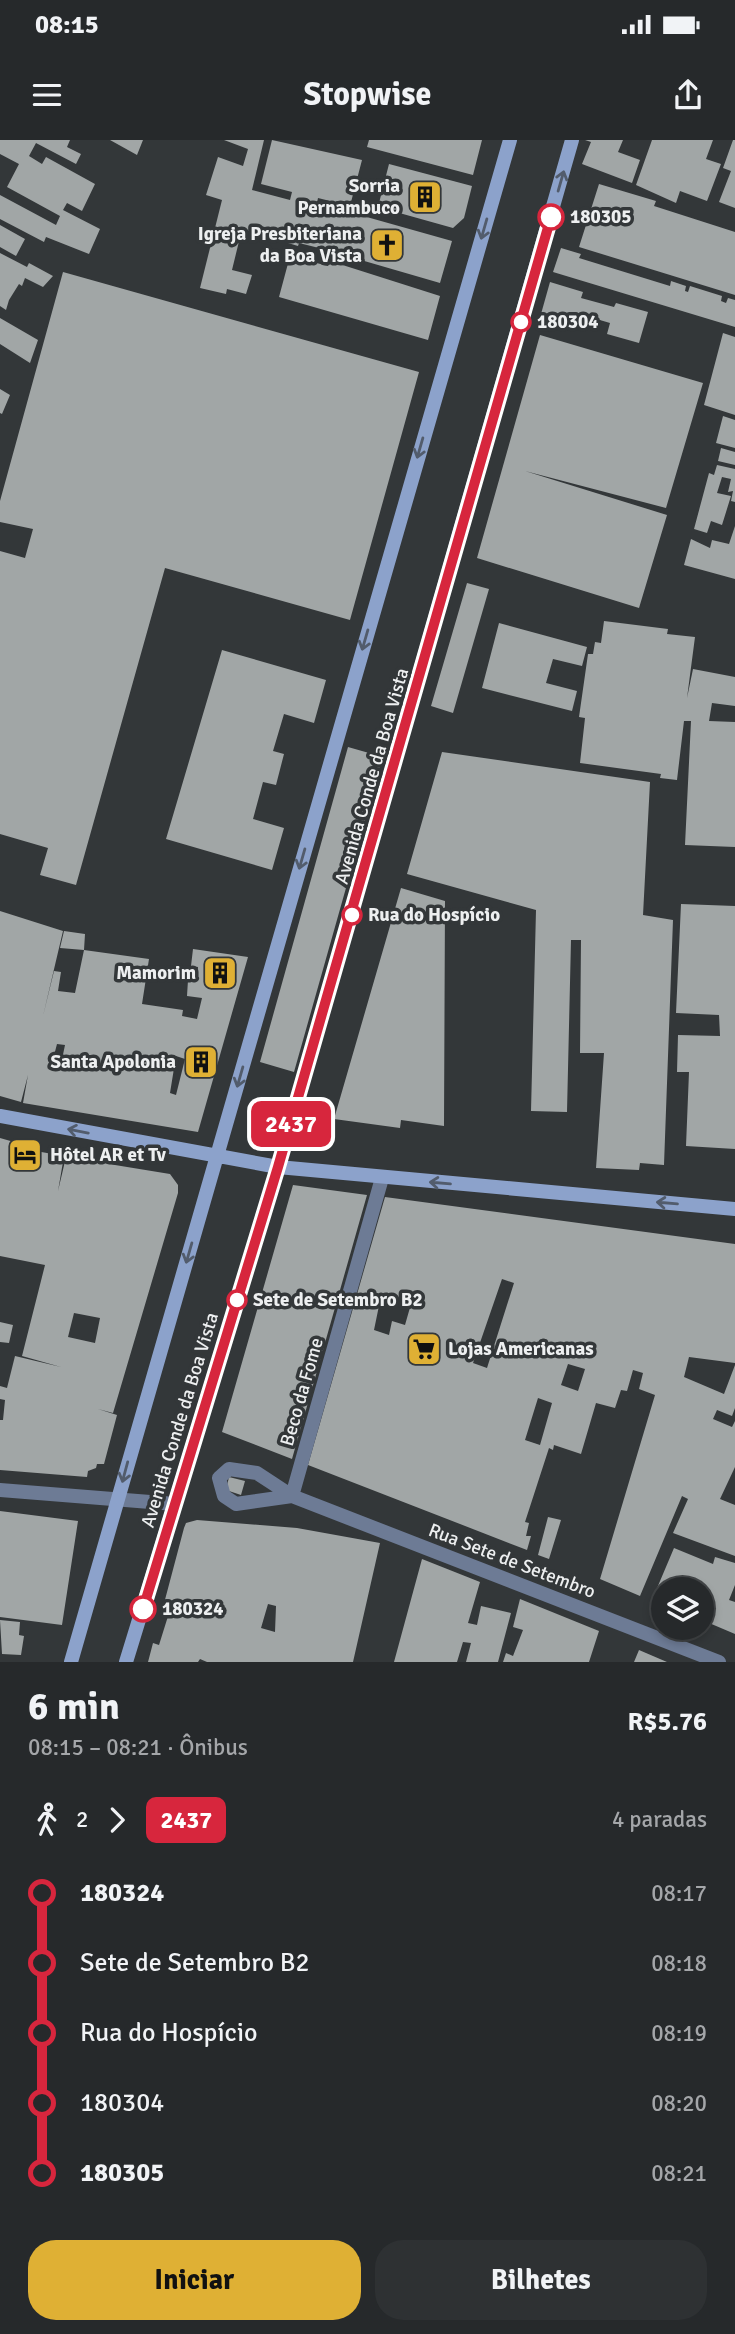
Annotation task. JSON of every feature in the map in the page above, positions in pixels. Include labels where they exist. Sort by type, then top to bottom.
[{"type":"main road","name":"Avenida Conde da Boa Vista","points":[[71,1662],[510,140]]},
{"type":"main road","name":"Avenida Conde da Boa Vista","points":[[126,1662],[278,1167],[572,140]]},
{"type":"main road","points":[[0,1116],[278,1167],[735,1209]]},
{"type":"street","name":"Beco da Fome","points":[[292,1496],[382,1178]]},
{"type":"street","name":"Rua Sete de Setembro","points":[[292,1496],[236,1504],[224,1496],[219,1478],[229,1468],[248,1469],[292,1496],[719,1662]]},
{"type":"street","points":[[0,1490],[175,1504]]},
{"type":"building","points":[[0,140],[70,140],[67,147],[81,154],[76,164],[36,143],[29,156],[42,164],[46,157],[95,184],[82,211],[67,203],[63,210],[100,229],[89,254],[46,237],[44,242],[0,219],[0,195],[56,225],[60,216],[7,187],[19,164],[0,154]]},
{"type":"building","points":[[110,140],[143,140],[137,155]]},
{"type":"building","points":[[224,140],[264,140],[252,190],[290,200],[292,192],[261,184],[272,140],[362,160],[350,206],[318,198],[317,203],[452,241],[440,283],[242,229],[232,270],[252,275],[246,294],[227,289],[226,294],[200,288],[222,200],[206,195],[218,157],[243,166],[248,149]]},
{"type":"building","points":[[369,140],[482,140],[473,175],[367,147]]},
{"type":"building","points":[[585,140],[623,140],[618,152],[640,160],[632,183],[582,164],[591,142]]},
{"type":"building","points":[[652,140],[713,140],[706,159],[721,164],[707,201],[680,191],[676,203],[636,185]]},
{"type":"building","points":[[733,140],[735,208],[719,202],[731,171],[723,168]]},
{"type":"building","name":"Sorria Pernambuco","points":[[389,164],[472,186],[464,218],[453,228],[378,207]]},
{"type":"building","points":[[599,184],[656,201],[654,206],[735,232],[735,295],[579,247]]},
{"type":"building","points":[[0,225],[25,239],[16,256],[0,247]]},
{"type":"building","points":[[561,248],[581,254],[579,258],[670,286],[671,281],[686,286],[685,291],[688,292],[690,286],[722,296],[721,301],[726,303],[728,298],[735,300],[735,327],[553,272]]},
{"type":"building","points":[[0,253],[27,267],[29,263],[53,276],[43,287],[25,278],[22,286],[19,284],[9,300],[6,310],[0,306]]},
{"type":"building","points":[[290,256],[328,266],[330,261],[440,296],[428,340],[279,297]]},
{"type":"building","points":[[63,272],[419,372],[350,620],[165,568],[76,885],[40,875],[48,848],[0,834],[0,551],[25,558],[33,529],[0,522],[0,501]]},
{"type":"building","points":[[550,282],[583,292],[581,298],[614,307],[616,303],[648,312],[639,343],[607,334],[610,323],[576,313],[573,323],[541,314]]},
{"type":"building","points":[[0,318],[38,340],[30,363],[0,344]]},
{"type":"building","points":[[723,333],[735,337],[735,415],[704,405]]},
{"type":"building","points":[[540,335],[703,383],[666,508],[525,471],[667,515],[639,608],[477,558]]},
{"type":"building","points":[[0,389],[10,395],[2,414],[0,413]]},
{"type":"building","points":[[723,416],[735,420],[735,448],[716,443]]},
{"type":"building","points":[[721,448],[735,452],[735,465],[718,461]]},
{"type":"building","points":[[717,465],[735,469],[735,502],[731,501],[733,491],[728,492],[731,479],[722,477],[717,493],[731,496],[722,525],[711,521],[707,533],[694,529],[709,473],[714,475]]},
{"type":"building","points":[[735,526],[735,579],[684,565],[691,539],[710,548],[712,540],[729,544]]},
{"type":"building","points":[[467,583],[489,589],[453,713],[431,706]]},
{"type":"building","points":[[604,621],[668,629],[667,634],[695,637],[687,698],[693,669],[735,677],[735,706],[712,703],[709,721],[735,722],[735,847],[685,845],[691,721],[684,721],[677,780],[660,778],[661,774],[580,763],[585,718],[579,717],[588,654],[593,654],[595,642],[601,643]]},
{"type":"building","points":[[499,623],[587,647],[582,666],[553,659],[546,683],[577,691],[572,711],[482,688]]},
{"type":"building","points":[[222,650],[326,680],[314,723],[284,714],[273,751],[284,754],[276,785],[263,782],[253,819],[284,828],[272,870],[166,839]]},
{"type":"building","name":"Rua do Hospício","points":[[348,747],[383,757],[294,1072],[260,1062]]},
{"type":"building","points":[[442,752],[650,782],[643,915],[673,920],[664,1165],[640,1163],[639,1170],[596,1168],[604,1053],[580,1053],[581,940],[571,940],[567,1112],[531,1111],[536,910],[407,874]]},
{"type":"building","points":[[401,888],[445,901],[444,1126],[401,1120],[400,1128],[334,1119]]},
{"type":"building","points":[[681,904],[735,906],[735,1149],[686,1146],[689,1072],[677,1072],[678,1035],[720,1036],[719,1015],[676,1013]]},
{"type":"building","points":[[0,911],[63,931],[43,1016],[54,971],[61,972],[58,991],[75,993],[84,950],[149,959],[142,1004],[183,1010],[182,1016],[197,1019],[202,998],[187,996],[188,980],[197,981],[198,967],[191,966],[193,949],[248,957],[198,1132],[23,1103],[28,1075],[21,1102],[0,1096]],"holes":[[[57,1044],[65,1045],[60,1069],[51,1067]],[[176,1056],[185,1059],[176,1095],[170,1093]]]},
{"type":"building","points":[[64,931],[85,934],[84,950],[60,948]]},
{"type":"building","points":[[0,1138],[14,1142],[13,1147],[64,1156],[58,1191],[66,1157],[170,1174],[178,1185],[178,1193],[113,1413],[98,1409],[117,1415],[104,1464],[97,1464],[96,1468],[88,1471],[87,1477],[0,1470],[0,1420],[3,1420],[5,1400],[0,1399],[0,1386],[7,1388],[15,1356],[61,1367],[22,1356],[45,1265],[0,1256]],"holes":[[[74,1313],[100,1318],[95,1343],[68,1337]]]},
{"type":"building","points":[[293,1185],[367,1195],[292,1459],[222,1432]]},
{"type":"building","points":[[385,1197],[735,1244],[735,1363],[689,1357],[684,1377],[724,1394],[735,1365],[735,1408],[732,1416],[717,1410],[713,1419],[732,1427],[735,1421],[735,1467],[720,1499],[735,1505],[735,1556],[673,1533],[688,1499],[682,1496],[640,1596],[600,1579],[655,1395],[639,1389],[643,1373],[633,1370],[627,1391],[621,1390],[615,1408],[596,1403],[581,1454],[554,1445],[553,1450],[549,1448],[525,1522],[529,1523],[526,1536],[531,1536],[527,1550],[308,1465]],"holes":[[[502,1279],[514,1283],[487,1368],[473,1363]],[[381,1296],[411,1304],[405,1325],[392,1321],[389,1335],[374,1330]],[[568,1364],[585,1369],[578,1391],[561,1385]],[[538,1398],[552,1403],[540,1445],[525,1440]]]},
{"type":"building","points":[[0,1322],[13,1325],[9,1343],[0,1342]]},
{"type":"building","points":[[229,1477],[245,1481],[241,1495],[226,1490]]},
{"type":"building","points":[[0,1511],[78,1521],[62,1625],[0,1617]]},
{"type":"building","points":[[548,1517],[561,1520],[549,1559],[538,1555]]},
{"type":"building","points":[[197,1520],[297,1528],[380,1543],[353,1662],[207,1662],[200,1659],[198,1662],[148,1662],[153,1643],[159,1645],[169,1613],[162,1611],[186,1523]],"holes":[[[268,1604],[276,1606],[275,1632],[261,1628]]]},
{"type":"building","points":[[674,1548],[713,1564],[715,1557],[735,1563],[735,1585],[729,1600],[735,1602],[735,1634],[714,1625],[714,1577],[662,1577]]},
{"type":"building","points":[[422,1559],[480,1582],[468,1623],[477,1625],[481,1606],[511,1613],[498,1662],[466,1662],[471,1643],[463,1642],[457,1662],[394,1662]]},
{"type":"building","points":[[520,1599],[599,1631],[589,1662],[503,1662],[506,1653],[513,1656],[523,1630],[513,1627]]},
{"type":"building","points":[[0,1620],[20,1622],[19,1635],[24,1636],[21,1655],[2,1654]]},
{"type":"building","points":[[639,1650],[667,1662],[634,1662]]},
{"type":"bus line","name":"2437","points":[[143,1609],[278,1167],[382,813],[551,217]]},
{"type":"place","name":"Sorria Pernambuco","points":[[425,197]]},
{"type":"place","name":"180305","points":[[551,217]]},
{"type":"place","name":"Igreja Presbiteriana da Boa Vista","points":[[387,245]]},
{"type":"place","name":"180304","points":[[521,322]]},
{"type":"place","name":"Rua do Hospício","points":[[352,915]]},
{"type":"place","name":"Mamorim","points":[[220,973]]},
{"type":"place","name":"Santa Apolonia","points":[[201,1062]]},
{"type":"place","name":"Hôtel AR et Tv","points":[[25,1155]]},
{"type":"place","name":"Sete de Setembro B2","points":[[237,1300]]},
{"type":"place","name":"Lojas Americanas","points":[[424,1349]]},
{"type":"place","name":"180324","points":[[143,1609]]}]
